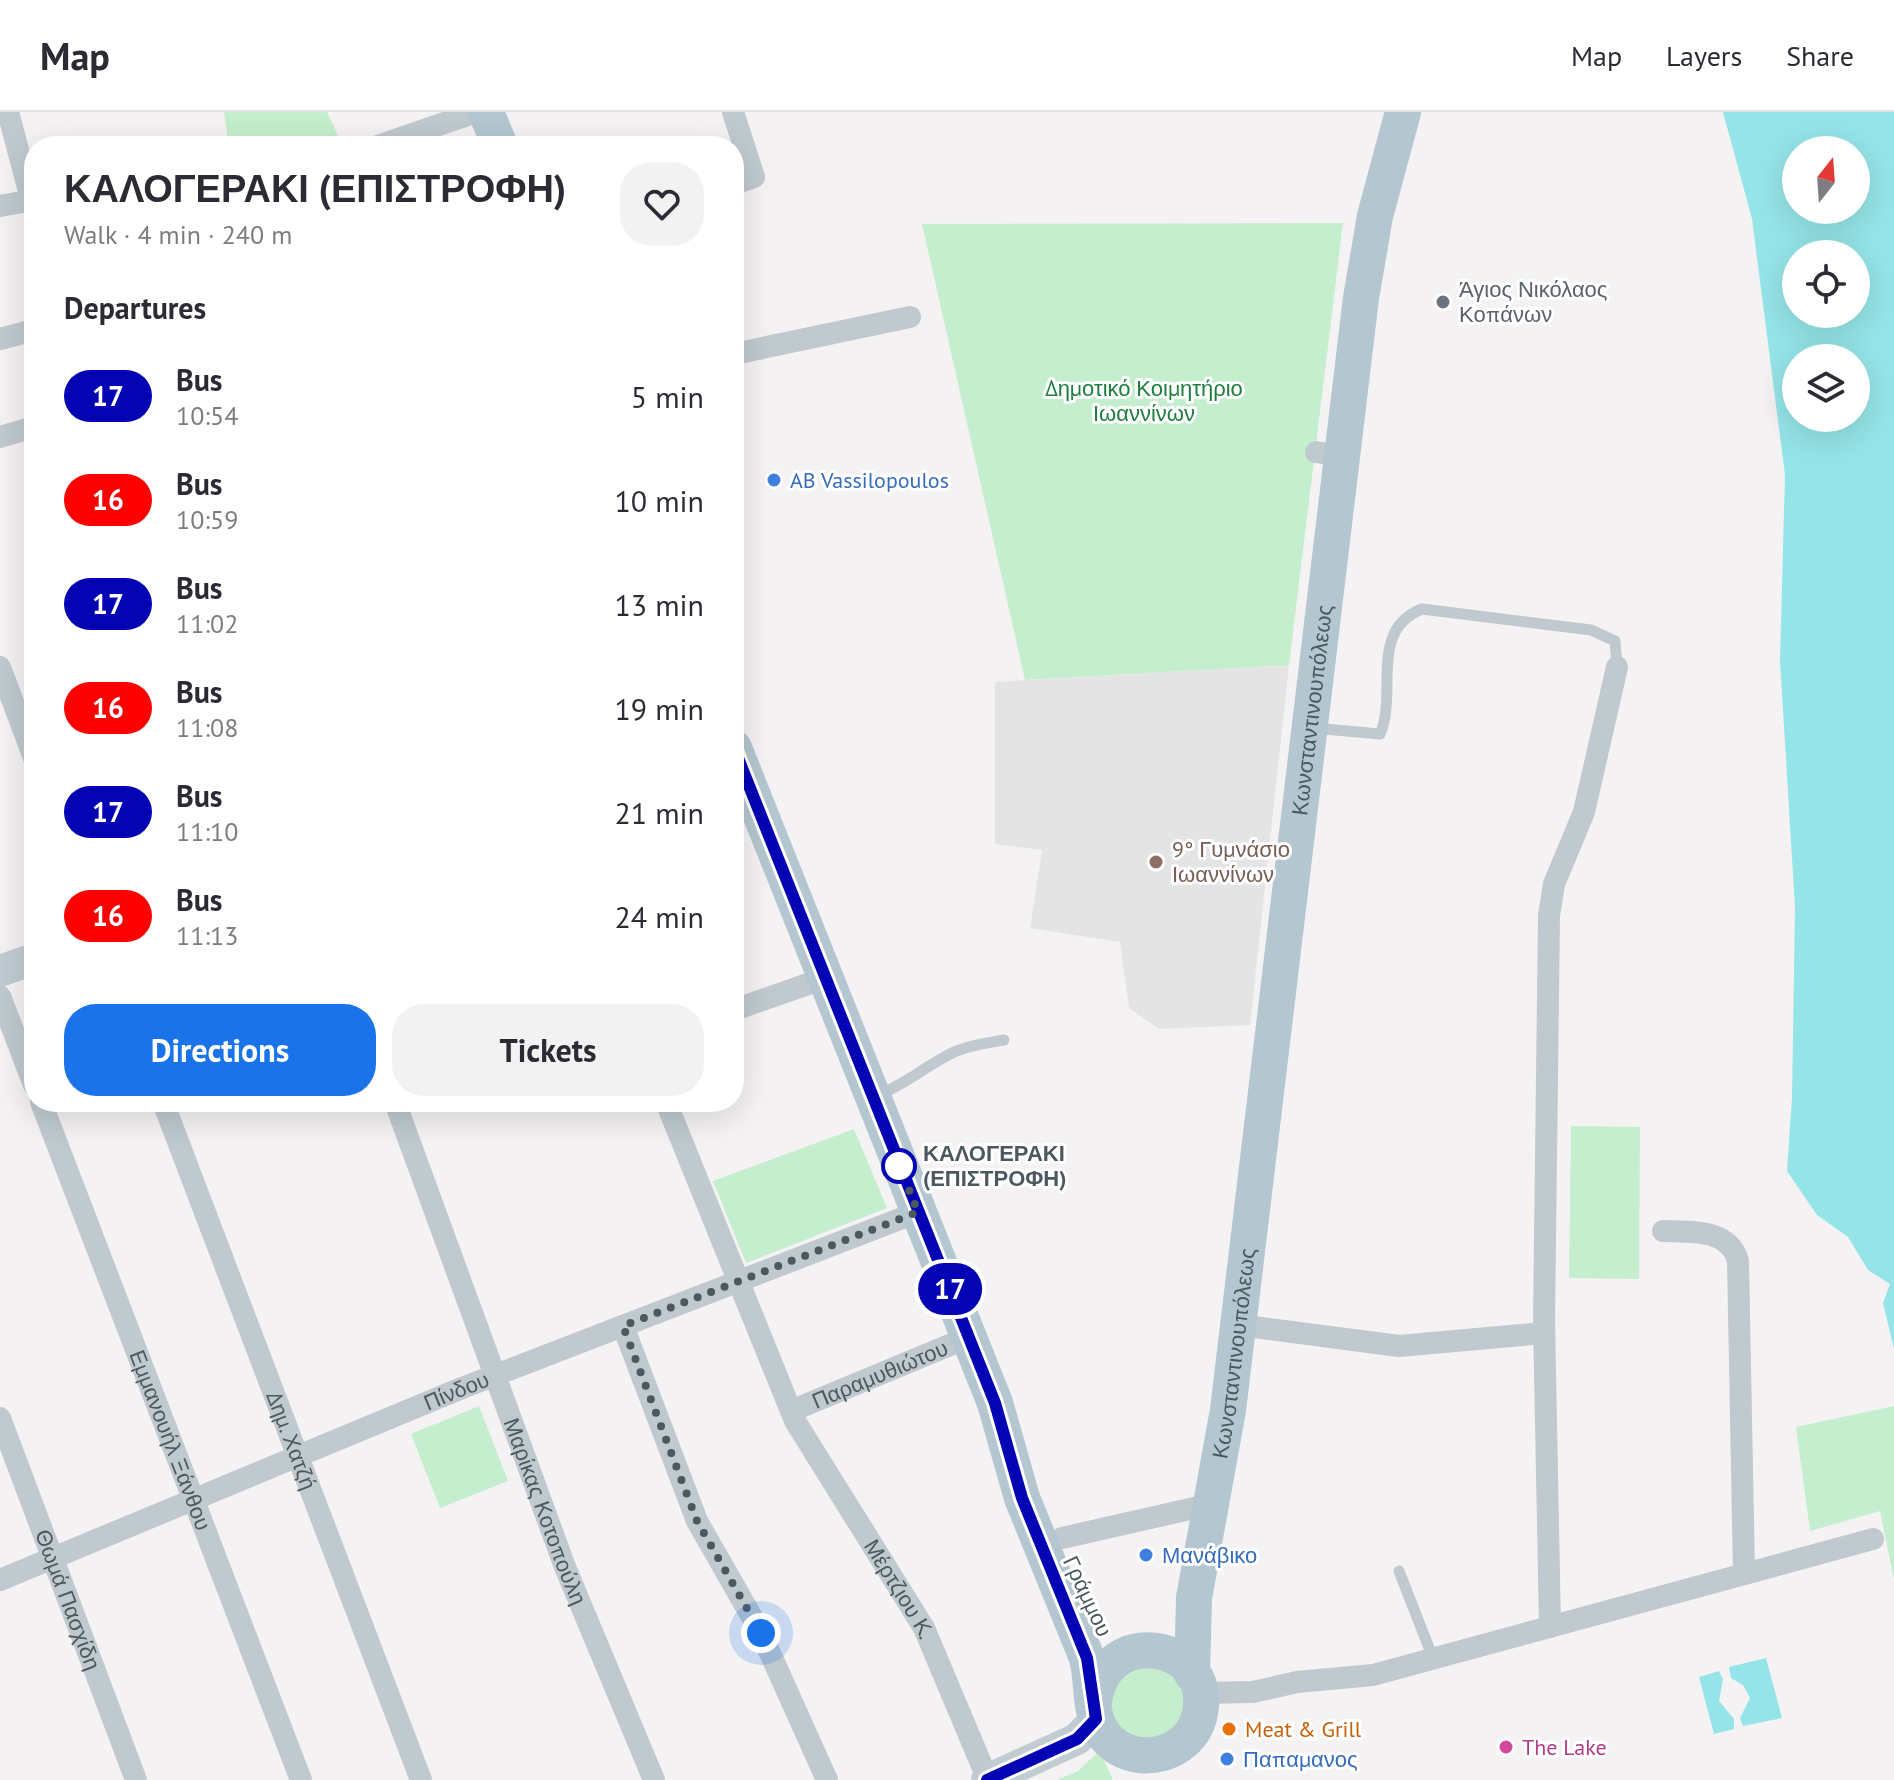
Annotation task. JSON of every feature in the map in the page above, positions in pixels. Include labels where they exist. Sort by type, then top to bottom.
[{"type":"main road","points":[[486,112],[496,136]]},
{"type":"main road","name":"Κωνσταντινουπόλεως","points":[[1176,1780],[1196,1703],[1194,1598],[1222,1455],[1309,728],[1329,454],[1367,259],[1403,112]]},
{"type":"main road","name":"Γράμμου","points":[[744,776],[995,1403],[1022,1498],[1087,1658],[1101,1722]]},
{"type":"main road","points":[[0,971],[24,963]]},
{"type":"main road","name":"Γράμμου","points":[[995,1403],[1040,1487],[1098,1624],[1135,1653],[1174,1657],[1196,1703]]},
{"type":"main road","name":"Κωνσταντινουπόλεως","points":[[1135,1653],[1171,1636],[1194,1598]]},
{"type":"main road","name":"Γράμμου","points":[[1101,1722],[1101,1676],[1135,1653]]},
{"type":"main road","points":[[1101,1722],[1129,1753],[1164,1754],[1179,1746],[1196,1703]]},
{"type":"main road","points":[[988,1780],[1065,1745],[1101,1722]]},
{"type":"main road","points":[[1101,1722],[1138,1780]]},
{"type":"street","points":[[407,136],[476,112]]},
{"type":"street","points":[[733,112],[737,136]]},
{"type":"street","points":[[10,113],[24,168]]},
{"type":"street","points":[[0,206],[24,205]]},
{"type":"street","points":[[744,352],[910,317]]},
{"type":"street","points":[[0,339],[24,333]]},
{"type":"street","points":[[0,437],[24,430]]},
{"type":"street","points":[[0,667],[24,731]]},
{"type":"street","points":[[1550,1627],[1544,1333],[1549,916],[1554,884],[1584,812],[1617,667]]},
{"type":"street","points":[[744,1006],[825,978]]},
{"type":"street","points":[[0,996],[24,1059]]},
{"type":"street","name":"Εμμανουήλ Ξάνθου","points":[[45,1112],[301,1780]]},
{"type":"street","name":"Δημ. Χατζή","points":[[167,1112],[421,1780]]},
{"type":"street","name":"Μαρίκας Κοτοπούλη","points":[[399,1112],[565,1567],[654,1780]]},
{"type":"street","name":"Μέρτζιου Κ.","points":[[670,1112],[791,1411],[924,1628],[988,1780]]},
{"type":"street","name":"Πίνδου","points":[[0,1580],[495,1376],[918,1212]]},
{"type":"street","points":[[1663,1231],[1705,1232],[1719,1237],[1736,1252],[1744,1574]]},
{"type":"street","points":[[1238,1325],[1399,1346],[1544,1333]]},
{"type":"street","points":[[623,1326],[697,1521],[756,1623],[827,1780]]},
{"type":"street","name":"Παραμυθιώτου","points":[[791,1411],[969,1337]]},
{"type":"street","name":"Θωμά Πασχίδη","points":[[0,1418],[136,1780]]},
{"type":"street","points":[[1062,1538],[1212,1504]]},
{"type":"street","points":[[1196,1703],[1297,1682],[1358,1678],[1873,1539]]},
{"type":"lane","points":[[1309,728],[1380,734],[1391,641],[1404,618],[1422,609],[1591,630],[1615,641],[1617,667]]},
{"type":"lane","points":[[872,1097],[911,1081],[952,1053],[972,1045],[1004,1040]]},
{"type":"lane","points":[[1399,1571],[1433,1658]]},
{"type":"shaded area","points":[[1289,665],[1250,1025],[1159,1029],[1129,1008],[1120,942],[1030,928],[1042,850],[995,844],[995,682]]},
{"type":"green space","points":[[224,112],[327,112],[338,136],[228,136]]},
{"type":"green space","name":"Δημοτικό Κοιμητήριο Ιωαννίνων","points":[[1343,223],[1289,665],[1025,680],[922,224]]},
{"type":"green space","points":[[1571,1126],[1640,1127],[1639,1279],[1569,1278]]},
{"type":"green space","points":[[854,1129],[887,1208],[746,1263],[713,1181]]},
{"type":"green space","points":[[479,1406],[508,1481],[440,1508],[411,1434]]},
{"type":"green space","points":[[1894,1406],[1894,1580],[1880,1511],[1810,1531],[1796,1427]]},
{"type":"green space","points":[[1171,1658],[1198,1717],[1129,1753],[1099,1682]]},
{"type":"green space","points":[[1096,1754],[1103,1758],[1113,1780],[1057,1780],[1078,1771]]},
{"type":"water","points":[[1723,112],[1894,112],[1894,1349],[1883,1303],[1890,1284],[1868,1270],[1848,1237],[1817,1215],[1787,1171],[1792,1098],[1795,907],[1780,661],[1785,475],[1752,219]]},
{"type":"water","points":[[1766,1658],[1782,1718],[1743,1726],[1740,1718],[1750,1698],[1743,1685],[1731,1678],[1729,1667]]},
{"type":"water","points":[[1719,1671],[1723,1679],[1719,1701],[1734,1719],[1734,1729],[1714,1734],[1699,1677]]},
{"type":"bus line","name":"17","points":[[744,773],[995,1403],[1022,1498],[1087,1658],[1096,1719],[1092,1727],[1053,1752],[987,1780]]},
{"type":"place","name":"Άγιος Νικόλαος Κοπάνων","points":[[1443,302]]},
{"type":"place","name":"AB Vassilopoulos","points":[[774,480]]},
{"type":"place","name":"9° Γυμνάσιο Ιωαννίνων","points":[[1156,862]]},
{"type":"place","name":"ΚΑΛΟΓΕΡΑΚΙ (ΕΠΙΣΤΡΟΦΗ)","points":[[899,1166]]},
{"type":"place","name":"Μανάβικο","points":[[1146,1555]]},
{"type":"place","name":"Meat & Grill","points":[[1229,1729]]},
{"type":"place","name":"The Lake","points":[[1506,1747]]},
{"type":"place","name":"Παπαμανος","points":[[1227,1759]]},
{"type":"route","points":[[761,1633],[697,1521],[623,1326],[918,1212],[895,1155],[899,1166]]}]
